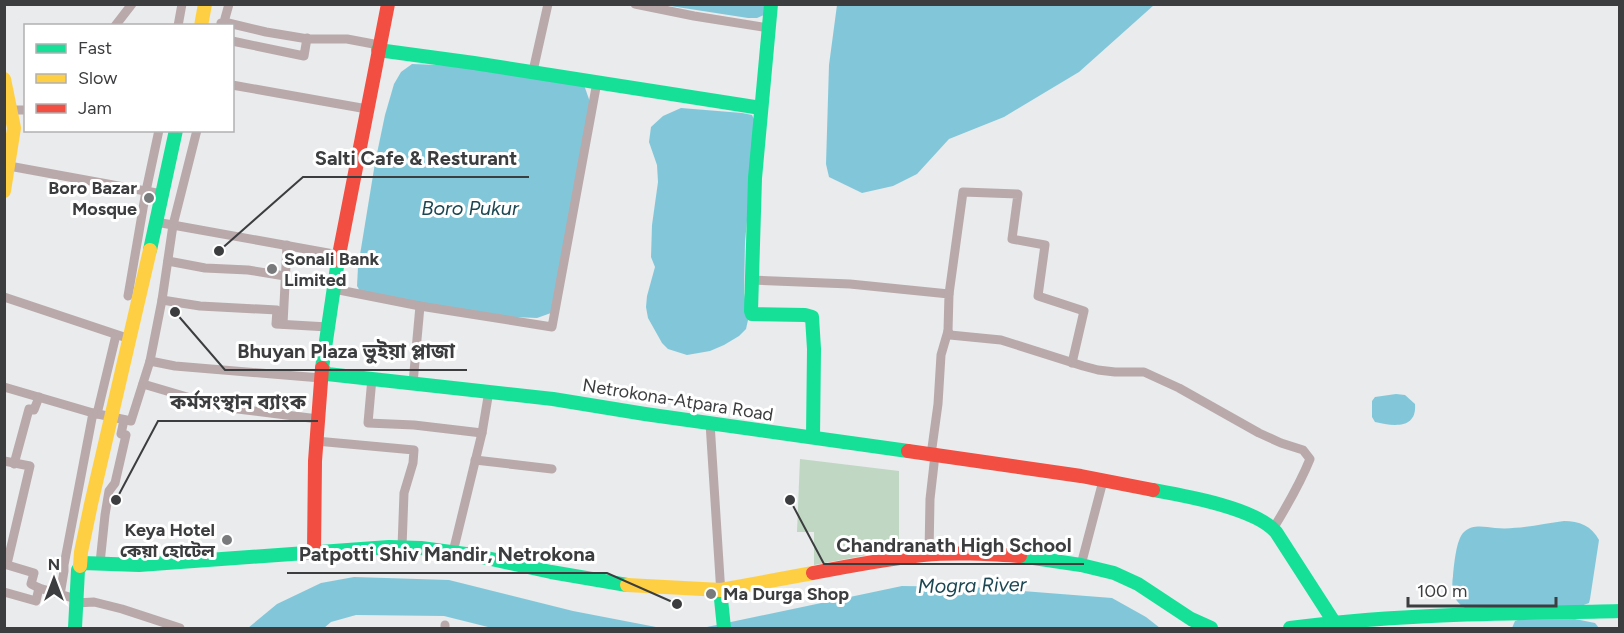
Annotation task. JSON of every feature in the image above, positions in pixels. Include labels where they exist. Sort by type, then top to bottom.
[{"type":"street","points":[[117,24],[132,4]]},
{"type":"street","points":[[178,24],[182,4]]},
{"type":"street","points":[[201,24],[205,4]]},
{"type":"street","points":[[222,24],[229,4]]},
{"type":"street","points":[[314,554],[316,441],[328,327],[339,255],[388,4]]},
{"type":"street","points":[[533,71],[548,4]]},
{"type":"street","points":[[635,4],[769,28]]},
{"type":"street","points":[[771,4],[755,178],[751,314],[810,315],[812,317],[813,437]]},
{"type":"street","points":[[234,26],[307,38],[338,39],[379,48],[761,108]]},
{"type":"street","points":[[234,41],[304,57],[307,38]]},
{"type":"street","points":[[4,79],[18,110],[4,191]]},
{"type":"street","points":[[334,289],[420,306],[552,327],[597,82]]},
{"type":"street","points":[[234,85],[367,109]]},
{"type":"street","points":[[128,296],[159,132]]},
{"type":"street","points":[[75,628],[81,552],[91,504],[118,419],[130,339],[176,132]]},
{"type":"street","points":[[4,387],[95,414],[131,421],[150,361],[173,225],[196,132]]},
{"type":"street","points":[[9,166],[162,194]]},
{"type":"street","points":[[929,554],[930,499],[941,356],[948,330],[949,294],[963,192],[1018,194],[1012,239],[1045,245],[1038,296],[1084,311],[1072,363]]},
{"type":"street","points":[[156,222],[339,255]]},
{"type":"street","points":[[283,324],[287,245]]},
{"type":"street","points":[[168,261],[205,268],[248,270],[285,276]]},
{"type":"street","points":[[751,280],[850,284],[949,294]]},
{"type":"street","points":[[4,297],[130,339]]},
{"type":"street","points":[[162,300],[200,306],[277,310],[276,324],[328,327]]},
{"type":"street","points":[[413,383],[420,306]]},
{"type":"street","points":[[948,330],[950,335],[1001,340],[1098,370],[1144,372],[1179,388],[1259,433],[1303,450],[1310,459],[1292,499],[1273,529]]},
{"type":"street","points":[[60,594],[95,414],[116,335]]},
{"type":"street","points":[[150,361],[175,366],[322,373]]},
{"type":"street","name":"Netrokona-Atpara Road","points":[[322,373],[553,399],[1103,481],[1203,501],[1255,516],[1269,524],[1334,625]]},
{"type":"street","points":[[372,378],[368,423],[414,425],[482,433]]},
{"type":"street","points":[[143,384],[222,407],[318,419]]},
{"type":"street","points":[[453,552],[482,433],[489,392]]},
{"type":"street","points":[[39,397],[34,410],[29,409],[9,463],[30,466],[6,564],[34,573],[31,584],[39,588],[76,601],[97,602],[122,609],[180,628]]},
{"type":"street","points":[[100,563],[109,491],[115,483],[126,435],[121,434],[118,419]]},
{"type":"street","points":[[711,423],[724,628]]},
{"type":"street","points":[[316,441],[414,450],[413,463],[404,493],[402,547]]},
{"type":"street","points":[[475,460],[552,469]]},
{"type":"street","points":[[1081,565],[1103,481]]},
{"type":"street","points":[[80,566],[88,562],[139,566],[402,547],[453,552],[636,586],[721,595],[878,561],[929,554],[970,553],[1019,556],[1081,565],[1114,573],[1138,584],[1191,619],[1211,628]]},
{"type":"street","points":[[4,592],[36,601],[39,588]]},
{"type":"street","points":[[1290,628],[1393,617],[1620,611]]},
{"type":"green space","points":[[800,459],[899,471],[899,549],[814,565],[814,532],[797,532]]},
{"type":"water","points":[[837,4],[1154,5],[1079,72],[1004,117],[949,139],[917,174],[893,186],[862,193],[829,177],[826,164],[829,65]]},
{"type":"water","points":[[664,5],[766,5],[764,15],[748,18]]},
{"type":"water","name":"Boro Pukur","points":[[412,64],[461,66],[584,85],[590,102],[551,313],[537,318],[463,315],[360,291],[357,286],[375,163],[385,115],[394,84],[401,72]]},
{"type":"water","points":[[681,108],[742,113],[752,115],[754,119],[745,242],[744,293],[748,320],[746,329],[724,345],[710,351],[687,355],[668,349],[662,343],[648,318],[646,307],[655,267],[651,257],[652,225],[658,182],[657,165],[649,142],[651,127],[663,116]]},
{"type":"water","points":[[1405,395],[1415,404],[1412,418],[1408,422],[1396,425],[1375,422],[1372,417],[1372,401],[1375,397]]},
{"type":"water","points":[[1564,521],[1585,525],[1599,540],[1589,603],[1581,606],[1465,608],[1458,602],[1452,581],[1457,546],[1461,535],[1467,529],[1475,527],[1512,528]]},
{"type":"water","points":[[354,577],[449,580],[573,611],[656,627],[707,627],[902,586],[972,587],[1112,598],[1146,617],[1160,628],[492,628],[444,616],[356,615],[331,622],[324,628],[248,628],[277,604],[321,583]]},
{"type":"water","points":[[1575,619],[1595,623],[1599,628],[1512,628],[1518,620]]},
{"type":"traffic: fast","points":[[771,4],[755,178],[751,311],[752,314],[812,317],[813,437]]},
{"type":"traffic: fast","points":[[378,50],[761,108]]},
{"type":"traffic: fast","points":[[150,250],[176,132]]},
{"type":"traffic: fast","points":[[338,260],[322,368],[327,374],[553,399],[908,451]]},
{"type":"traffic: fast","points":[[1153,490],[1219,504],[1253,516],[1266,524],[1276,532],[1334,622],[1335,628]]},
{"type":"traffic: fast","points":[[75,628],[78,570],[83,563],[139,565],[389,547],[421,548],[473,555],[627,585]]},
{"type":"traffic: fast","points":[[1020,556],[1081,565],[1114,573],[1138,584],[1191,619],[1211,628]]},
{"type":"traffic: fast","points":[[721,599],[724,628]]},
{"type":"traffic: fast","points":[[1290,628],[1372,619],[1620,611]]},
{"type":"traffic: slow","points":[[201,24],[205,4]]},
{"type":"traffic: slow","points":[[4,79],[14,128],[4,191]]},
{"type":"traffic: slow","points":[[80,566],[91,504],[150,250]]},
{"type":"traffic: slow","points":[[627,585],[721,590],[813,573]]},
{"type":"traffic: jam","points":[[338,260],[388,4]]},
{"type":"traffic: jam","points":[[314,553],[315,461],[322,368]]},
{"type":"traffic: jam","points":[[908,451],[1081,476],[1153,490]]},
{"type":"traffic: jam","points":[[813,573],[923,555],[959,553],[1020,556]]},
{"type":"place","name":"Boro Bazar Mosque","points":[[149,198]]},
{"type":"place","name":"Salti Cafe & Resturant","points":[[219,251]]},
{"type":"place","name":"Sonali Bank Limited","points":[[272,269]]},
{"type":"place","name":"Bhuyan Plaza ভুইয়া প্লাজা","points":[[175,312]]},
{"type":"place","name":"কর্মসংস্থান ব্যাংক","points":[[116,500]]},
{"type":"place","name":"Chandranath High School","points":[[790,500]]},
{"type":"place","name":"Keya Hotel কেয়া হোটেল","points":[[227,540]]},
{"type":"place","name":"Ma Durga Shop","points":[[711,594]]},
{"type":"place","name":"Patpotti Shiv Mandir, Netrokona","points":[[677,604]]},
{"type":"water label","name":"Mogra River","points":[[972,585]]}]
